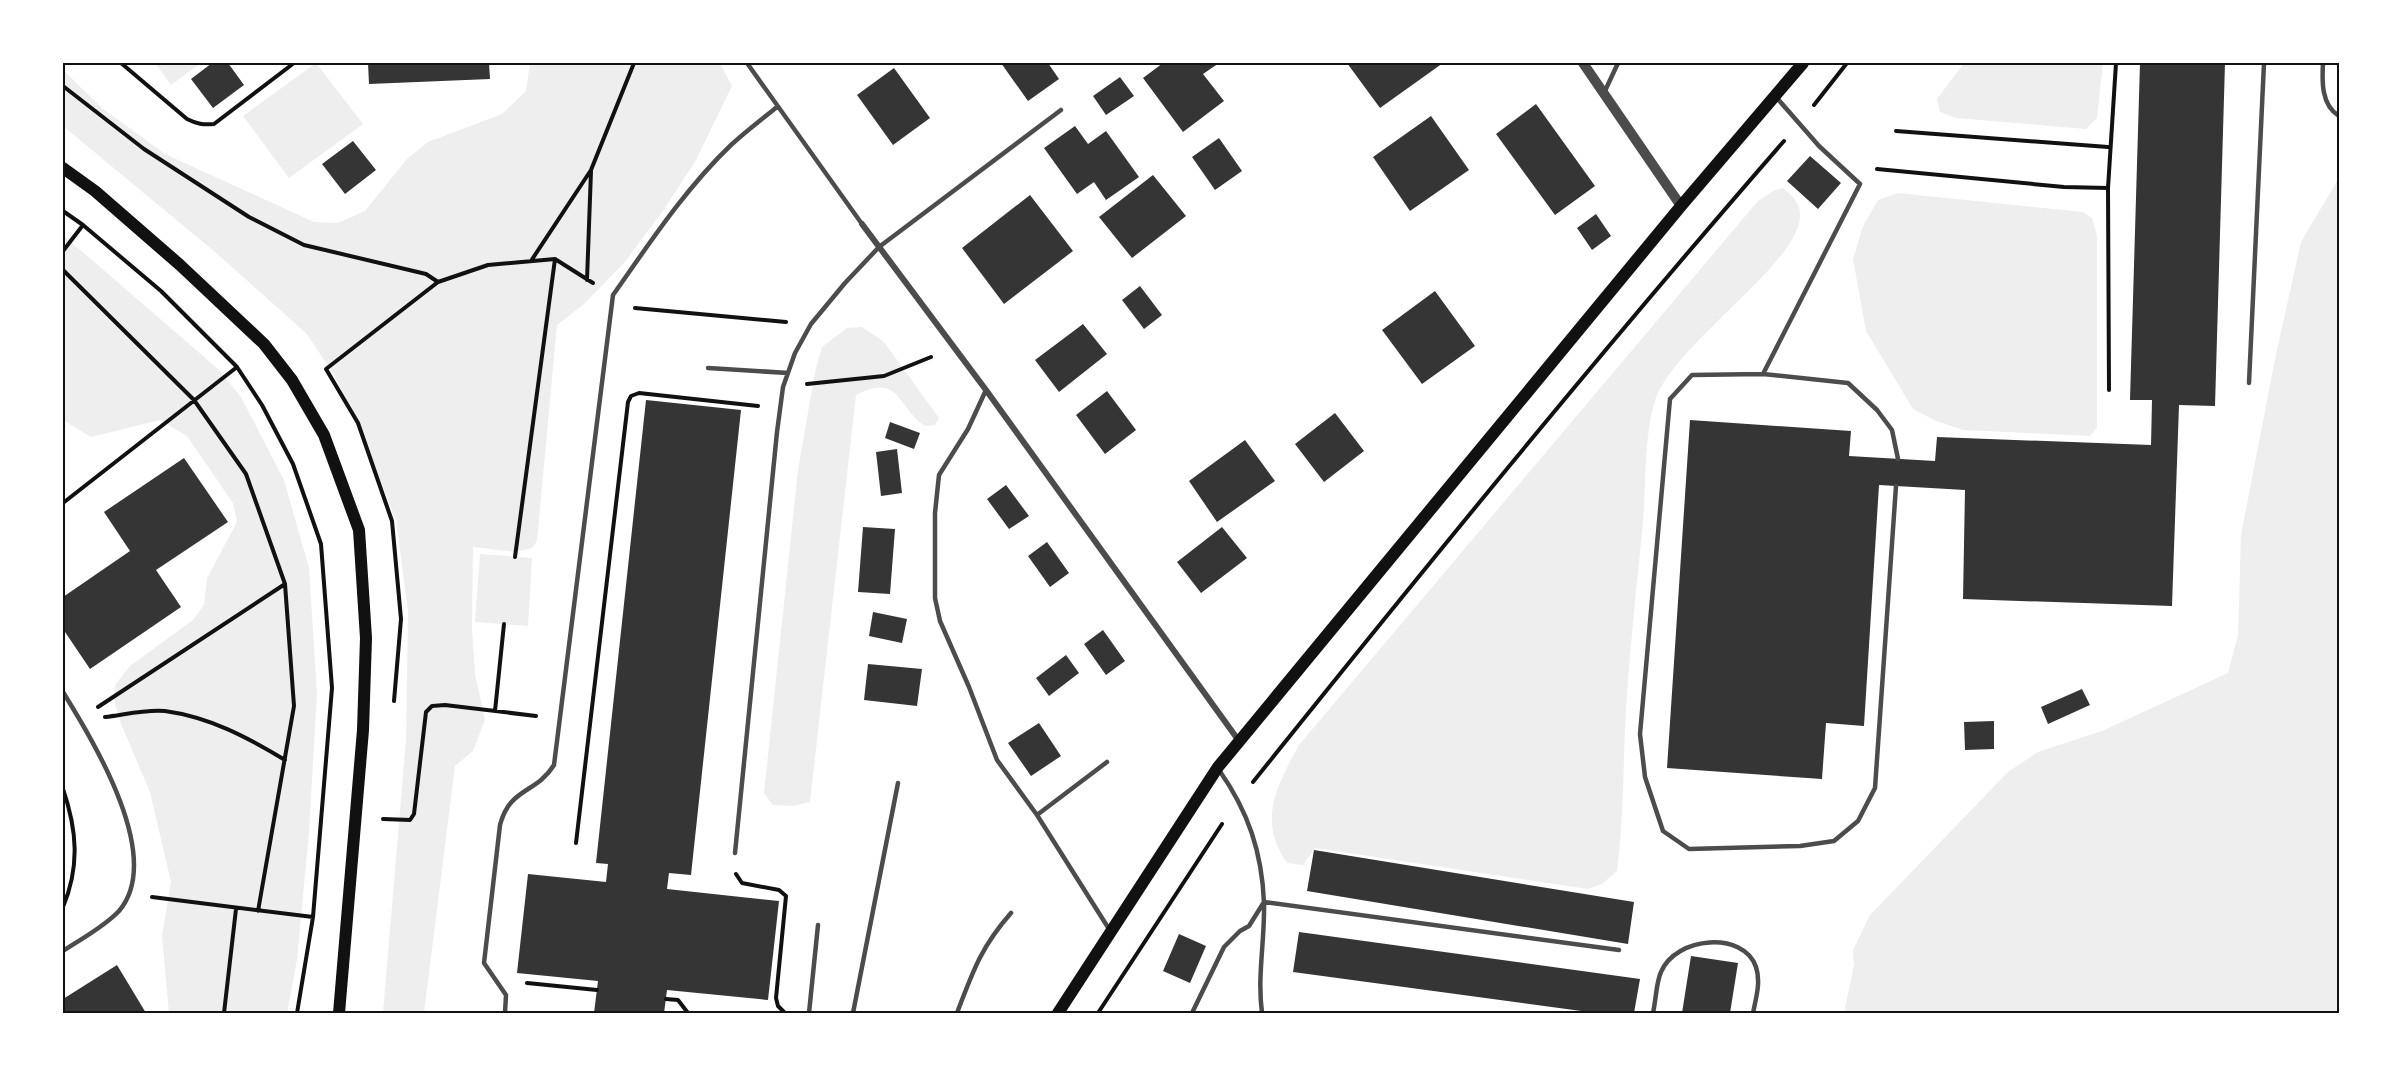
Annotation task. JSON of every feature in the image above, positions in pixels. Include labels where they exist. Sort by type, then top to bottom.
[{"type":"main road","points":[[1058,1013],[1218,767],[1681,206],[1803,63]]},
{"type":"main road","points":[[63,168],[95,190],[264,344],[292,380],[324,435],[359,530],[366,638],[363,730],[339,1013]]},
{"type":"street","points":[[1583,63],[1681,206]]},
{"type":"street","points":[[862,224],[986,390],[1239,741]]},
{"type":"lane","points":[[747,63],[862,224]]},
{"type":"lane","points":[[1604,93],[1618,63]]},
{"type":"lane","points":[[2249,383],[2264,63]]},
{"type":"lane","points":[[2323,63],[2322,89],[2339,116]]},
{"type":"lane","points":[[1763,374],[1860,184],[1819,146],[1801,122],[1775,97]]},
{"type":"lane","points":[[505,1013],[506,995],[484,963],[500,825],[504,809],[511,800],[543,778],[554,765],[613,295],[657,233],[708,170],[730,146],[777,107]]},
{"type":"lane","points":[[735,853],[780,408],[788,373],[811,324],[879,247],[1061,110]]},
{"type":"lane","points":[[708,368],[788,373]]},
{"type":"lane","points":[[1896,486],[1875,788],[1858,821],[1834,841],[1800,846],[1689,849],[1663,831],[1645,777],[1640,734],[1670,399],[1692,375],[1763,374],[1848,383],[1877,410],[1892,430],[1898,459]]},
{"type":"lane","points":[[986,390],[968,429],[939,475],[935,513],[935,598],[948,644],[969,687],[998,760],[1037,815],[1111,932]]},
{"type":"lane","points":[[63,692],[80,719],[110,777],[129,827],[134,865],[128,893],[119,910],[63,951]]},
{"type":"lane","points":[[1037,815],[1107,762]]},
{"type":"lane","points":[[1218,767],[1239,798],[1255,838],[1264,902],[1259,991],[1262,1013]]},
{"type":"lane","points":[[853,1013],[898,783]]},
{"type":"lane","points":[[1264,902],[1619,950]]},
{"type":"lane","points":[[1192,1013],[1224,947],[1249,926],[1264,902]]},
{"type":"lane","points":[[957,1013],[977,958],[991,935],[1011,913]]},
{"type":"lane","points":[[809,1013],[818,925]]},
{"type":"lane","points":[[1653,1013],[1660,972],[1670,957],[1683,947],[1699,942],[1715,943],[1746,951],[1751,957],[1757,968],[1759,984],[1754,1013]]},
{"type":"path","points":[[121,63],[187,119],[197,124],[207,125],[214,124],[294,63]]},
{"type":"path","points":[[531,261],[591,170],[634,63]]},
{"type":"path","points":[[1098,1013],[1239,798],[1424,569],[1696,243],[1801,122],[1847,63]]},
{"type":"path","points":[[2109,390],[2108,147],[2116,63]]},
{"type":"path","points":[[63,86],[144,149],[249,217],[285,236],[304,245],[426,274],[438,282]]},
{"type":"path","points":[[1896,130],[2108,147]]},
{"type":"path","points":[[1870,168],[2064,187],[2108,188]]},
{"type":"path","points":[[587,280],[591,170]]},
{"type":"path","points":[[63,211],[83,225],[160,291],[237,367],[292,464],[321,544],[332,688],[313,918],[297,1013]]},
{"type":"path","points":[[63,251],[83,225]]},
{"type":"path","points":[[326,369],[438,282],[488,265],[531,261],[555,259],[635,308],[811,324]]},
{"type":"path","points":[[515,557],[555,259]]},
{"type":"path","points":[[63,270],[194,400],[246,474],[285,584],[294,706],[258,911]]},
{"type":"path","points":[[783,387],[884,376],[924,361],[952,344]]},
{"type":"path","points":[[63,503],[237,367]]},
{"type":"path","points":[[576,843],[628,402],[631,396],[639,393],[780,408]]},
{"type":"path","points":[[80,719],[285,584]]},
{"type":"path","points":[[495,711],[504,624]]},
{"type":"path","points":[[383,819],[410,820],[414,814],[426,712],[432,706],[445,705],[560,720]]},
{"type":"path","points":[[80,719],[163,711],[220,725],[251,739],[285,760]]},
{"type":"path","points":[[63,789],[73,817],[77,848],[71,887],[63,907]]},
{"type":"path","points":[[742,883],[778,890],[786,896],[776,998],[778,1006],[786,1013]]},
{"type":"path","points":[[128,893],[313,918]]},
{"type":"path","points":[[224,1013],[236,909]]},
{"type":"path","points":[[496,980],[597,990]]},
{"type":"path","points":[[666,999],[678,1000],[686,1006],[688,1013]]},
{"type":"shaded area","points":[[155,63],[201,63],[171,85]]},
{"type":"shaded area","points":[[316,63],[363,124],[289,178],[243,116]]},
{"type":"shaded area","points":[[530,63],[720,63],[732,86],[696,160],[665,208],[624,263],[584,304],[557,325],[537,541],[532,548],[515,552],[473,547],[472,628],[475,674],[485,720],[473,751],[455,766],[424,1013],[383,1013],[406,739],[408,612],[396,520],[364,439],[334,375],[307,334],[215,252],[63,126],[63,70],[102,108],[165,154],[314,222],[338,223],[365,211],[407,159],[428,142],[502,114],[526,91]]},
{"type":"shaded area","points":[[1964,63],[2103,63],[2097,118],[2086,129],[1956,118],[1940,112],[1937,99]]},
{"type":"shaded area","points":[[2339,178],[2339,1013],[1844,1013],[1854,965],[1853,950],[1870,915],[2008,772],[2038,752],[2102,731],[2228,673],[2238,635],[2241,535],[2276,354],[2301,242]]},
{"type":"shaded area","points":[[1783,188],[1798,205],[1800,213],[1796,233],[1782,255],[1761,279],[1686,354],[1667,379],[1655,401],[1651,415],[1628,685],[1617,871],[1602,884],[1588,889],[1315,848],[1303,865],[1287,863],[1273,832],[1272,818],[1278,789],[1299,745],[1758,201],[1773,191]]},
{"type":"shaded area","points":[[1898,193],[2083,212],[2092,218],[2097,235],[2097,428],[2090,436],[1963,430],[1936,421],[1913,409],[1866,331],[1853,259],[1863,226],[1878,200]]},
{"type":"shaded area","points":[[63,235],[218,369],[241,397],[284,480],[309,568],[317,693],[309,832],[297,960],[287,1013],[169,1013],[162,936],[171,882],[150,792],[121,724],[114,700],[115,685],[130,666],[193,620],[204,605],[207,578],[237,522],[233,503],[187,436],[160,420],[91,437],[63,420]]},
{"type":"shaded area","points":[[862,327],[884,342],[939,418],[935,425],[925,426],[896,395],[881,387],[856,395],[810,802],[793,806],[773,805],[764,793],[798,470],[815,372],[822,347],[847,328]]},
{"type":"shaded area","points":[[480,554],[532,558],[528,626],[475,622]]},
{"type":"building","points":[[212,63],[228,63],[244,85],[213,108],[191,79]]},
{"type":"building","points":[[368,63],[489,63],[490,79],[369,84]]},
{"type":"building","points":[[1001,63],[1048,63],[1059,79],[1028,101]]},
{"type":"building","points":[[1163,63],[1219,63],[1203,74],[1224,101],[1183,132],[1143,78]]},
{"type":"building","points":[[1347,63],[1443,63],[1380,108]]},
{"type":"building","points":[[2140,63],[2225,63],[2215,406],[2179,405],[2172,606],[1963,599],[1965,490],[1879,485],[1864,726],[1826,723],[1822,779],[1667,768],[1690,420],[1851,431],[1849,456],[1935,461],[1937,437],[2151,445],[2152,400],[2130,400]]},
{"type":"building","points":[[894,68],[930,118],[893,145],[857,95]]},
{"type":"building","points":[[1120,77],[1134,96],[1106,115],[1093,96]]},
{"type":"building","points":[[1536,104],[1595,186],[1555,215],[1496,134]]},
{"type":"building","points":[[1431,116],[1469,170],[1410,211],[1373,157]]},
{"type":"building","points":[[1075,126],[1088,144],[1106,131],[1139,177],[1106,200],[1094,182],[1077,194],[1044,148]]},
{"type":"building","points":[[1219,138],[1242,171],[1215,190],[1192,157]]},
{"type":"building","points":[[353,141],[376,170],[345,194],[322,164]]},
{"type":"building","points":[[1810,156],[1841,183],[1818,209],[1787,181]]},
{"type":"building","points":[[1153,175],[1186,216],[1132,258],[1099,217]]},
{"type":"building","points":[[1030,195],[1073,251],[1004,304],[962,248]]},
{"type":"building","points":[[1596,214],[1611,236],[1592,250],[1577,228]]},
{"type":"building","points":[[1140,286],[1162,315],[1144,329],[1122,300]]},
{"type":"building","points":[[1435,291],[1475,346],[1422,384],[1382,330]]},
{"type":"building","points":[[1083,324],[1107,354],[1059,392],[1035,360]]},
{"type":"building","points":[[1107,391],[1136,430],[1105,454],[1076,415]]},
{"type":"building","points":[[646,400],[741,410],[691,875],[669,873],[667,889],[779,901],[768,1000],[667,990],[664,1013],[594,1013],[598,981],[517,973],[528,874],[606,882],[608,864],[596,863]]},
{"type":"building","points":[[1335,413],[1364,451],[1324,482],[1295,444]]},
{"type":"building","points":[[890,422],[920,433],[914,449],[885,438]]},
{"type":"building","points":[[1245,440],[1275,481],[1217,522],[1189,481]]},
{"type":"building","points":[[897,449],[902,493],[881,496],[876,452]]},
{"type":"building","points":[[184,458],[228,522],[156,570],[181,607],[90,669],[63,629],[63,597],[130,551],[104,512]]},
{"type":"building","points":[[1006,485],[1029,516],[1009,529],[987,499]]},
{"type":"building","points":[[863,527],[895,529],[890,594],[858,592]]},
{"type":"building","points":[[1222,527],[1247,558],[1201,593],[1177,562]]},
{"type":"building","points":[[1047,542],[1069,573],[1050,587],[1028,556]]},
{"type":"building","points":[[873,612],[907,619],[902,643],[869,636]]},
{"type":"building","points":[[1103,630],[1125,661],[1106,675],[1084,644]]},
{"type":"building","points":[[1066,655],[1079,673],[1049,696],[1036,678]]},
{"type":"building","points":[[868,664],[922,669],[917,706],[864,700]]},
{"type":"building","points":[[2082,689],[2090,705],[2048,724],[2041,707]]},
{"type":"building","points":[[1994,721],[1994,749],[1965,750],[1964,722]]},
{"type":"building","points":[[1039,723],[1061,756],[1031,776],[1008,743]]},
{"type":"building","points":[[1314,850],[1634,902],[1628,944],[1307,891]]},
{"type":"building","points":[[1299,932],[1640,979],[1634,1013],[1596,1013],[1293,972]]},
{"type":"building","points":[[1179,934],[1206,946],[1190,983],[1163,971]]},
{"type":"building","points":[[1691,956],[1738,963],[1730,1013],[1682,1013]]},
{"type":"building","points":[[117,965],[146,1013],[63,1013],[63,999]]}]
